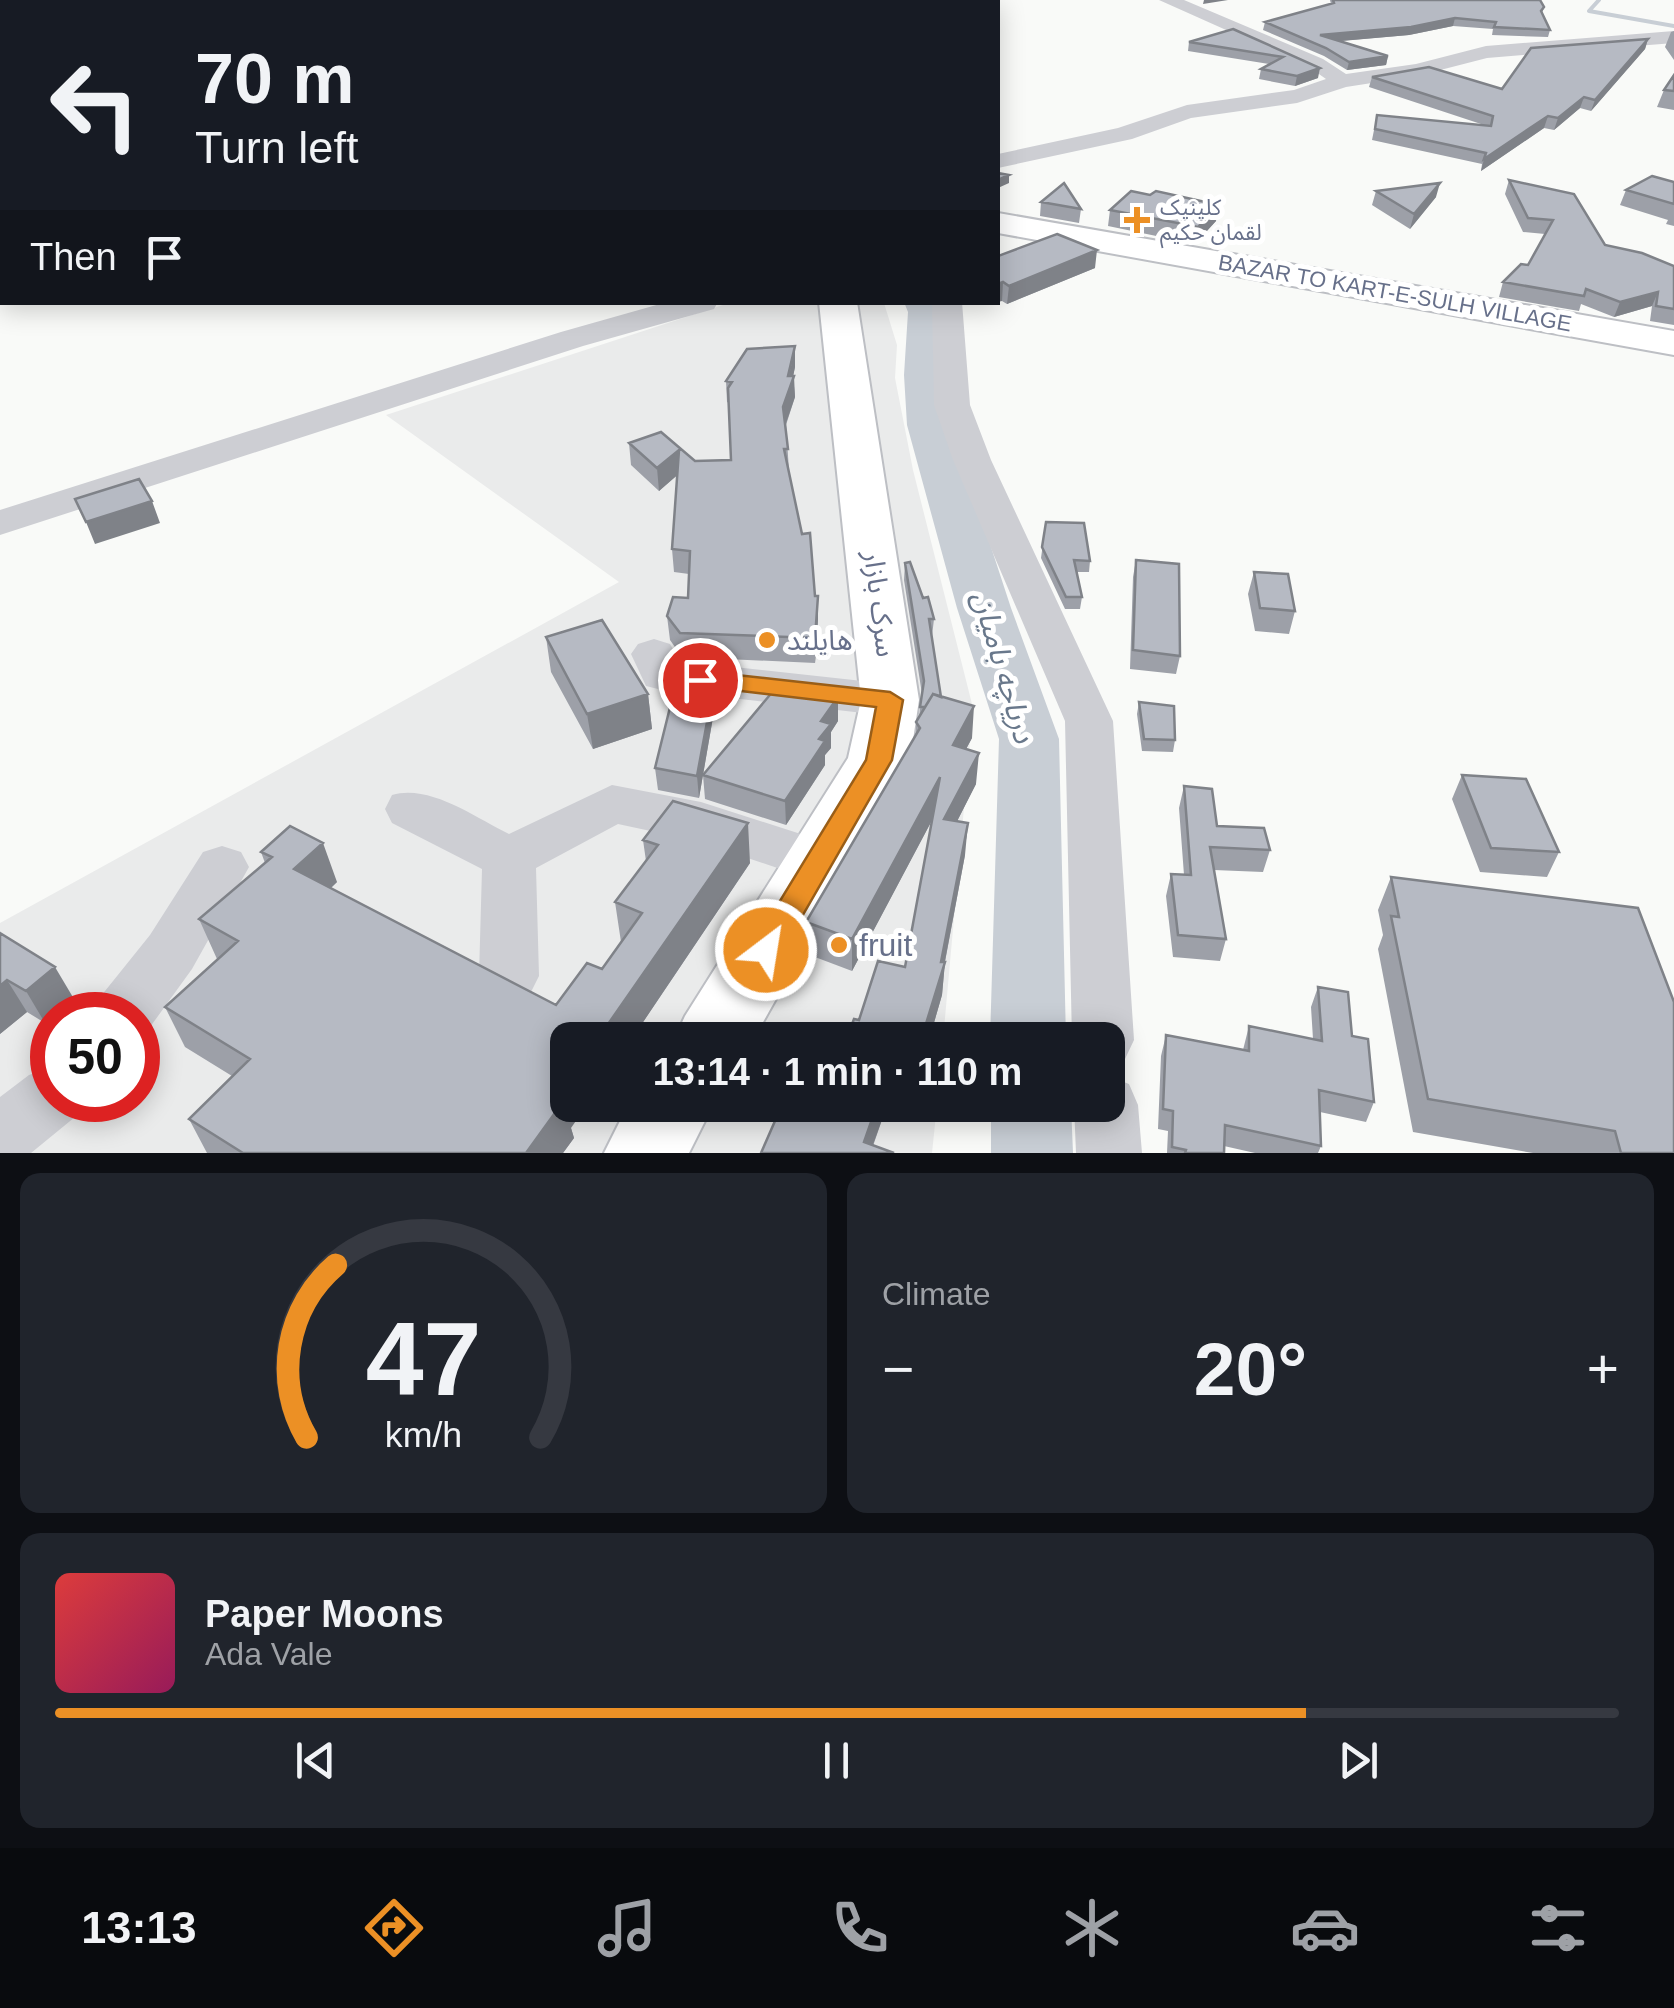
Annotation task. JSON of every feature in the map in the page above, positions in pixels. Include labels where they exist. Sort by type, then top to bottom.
[{"type":"main road","name":"BAZAR TO KART-E-SULH VILLAGE","points":[[1000,223],[1674,343]]},
{"type":"main road","name":"سرک بازار","points":[[723,1022],[879,760],[890,700],[838,305]]},
{"type":"main road","points":[[645,1153],[664,1122]]},
{"type":"street","points":[[1168,0],[1316,62],[1342,81]]},
{"type":"street","points":[[1000,162],[1124,134],[1187,112],[1297,96],[1342,81],[1417,70],[1486,52],[1674,38]]},
{"type":"street","points":[[0,523],[552,345],[692,305]]},
{"type":"street","points":[[946,305],[952,405],[972,460],[1090,721],[1102,1022]]},
{"type":"street","points":[[654,654],[662,676],[890,700]]},
{"type":"street","points":[[509,858],[612,804],[701,822],[819,861]]},
{"type":"street","points":[[412,809],[509,858]]},
{"type":"street","points":[[509,858],[509,976]]},
{"type":"street","points":[[141,992],[171,952],[222,867]]},
{"type":"street","points":[[0,1137],[30,1113]]},
{"type":"street","points":[[1107,1122],[1109,1153]]},
{"type":"shaded area","points":[[723,305],[885,305],[897,345],[895,378],[913,470],[973,708],[945,1022],[550,1022],[550,1122],[935,1122],[932,1153],[0,1153],[0,923],[619,582],[386,415]]},
{"type":"building","points":[[1333,0],[1540,0],[1550,30],[1494,27],[1496,22],[1455,18],[1411,27],[1320,35],[1388,56],[1349,62],[1265,22],[1334,3]]},
{"type":"building","points":[[1233,29],[1320,68],[1297,76],[1261,69],[1283,57],[1189,42]]},
{"type":"building","points":[[1648,39],[1595,100],[1584,97],[1558,118],[1548,116],[1484,159],[1486,153],[1375,129],[1377,115],[1491,126],[1493,116],[1372,77],[1429,67],[1502,89],[1531,48]]},
{"type":"building","points":[[1674,75],[1674,91],[1664,90]]},
{"type":"building","points":[[1652,176],[1674,182],[1674,204],[1626,190]]},
{"type":"building","points":[[1509,180],[1574,194],[1605,245],[1642,253],[1674,266],[1674,309],[1656,306],[1658,292],[1620,302],[1586,289],[1584,296],[1503,282],[1521,264],[1528,265],[1553,220],[1528,218]]},
{"type":"building","points":[[1064,183],[1081,209],[1041,202]]},
{"type":"building","points":[[1440,183],[1414,214],[1376,191]]},
{"type":"building","points":[[1131,191],[1150,195],[1156,191],[1219,205],[1198,227],[1110,210]]},
{"type":"building","points":[[1057,234],[1097,250],[1009,286],[1000,283],[1000,255]]},
{"type":"building","points":[[795,346],[788,376],[794,376],[783,407],[788,449],[784,449],[802,534],[810,533],[818,596],[815,638],[680,633],[667,616],[673,597],[688,598],[690,551],[672,549],[679,450],[657,468],[629,443],[661,432],[695,461],[731,460],[728,388],[732,382],[726,381],[747,349]]},
{"type":"building","points":[[139,479],[152,501],[86,522],[75,499]]},
{"type":"building","points":[[1046,522],[1084,523],[1090,561],[1074,560],[1082,597],[1066,597],[1042,547]]},
{"type":"building","points":[[1136,560],[1179,564],[1180,656],[1133,650]]},
{"type":"building","points":[[910,562],[923,598],[928,597],[934,619],[929,619],[941,697],[933,694],[925,707],[920,707],[924,681],[905,563]]},
{"type":"building","points":[[1254,572],[1288,574],[1295,611],[1260,608]]},
{"type":"building","points":[[602,620],[648,694],[587,714],[546,637]]},
{"type":"building","points":[[678,675],[715,679],[697,776],[655,768]]},
{"type":"building","points":[[779,684],[808,687],[838,697],[821,721],[831,724],[819,739],[825,741],[785,801],[703,775]]},
{"type":"building","points":[[933,694],[974,706],[953,745],[979,753],[944,819],[968,823],[941,962],[945,962],[927,1022],[853,1022],[859,1020],[878,961],[905,967],[940,777],[852,939],[806,922],[920,728],[916,722]]},
{"type":"building","points":[[1139,702],[1174,706],[1175,740],[1144,739]]},
{"type":"building","points":[[1462,775],[1526,779],[1559,852],[1491,848]]},
{"type":"building","points":[[1184,786],[1212,789],[1217,826],[1264,828],[1270,850],[1210,847],[1226,939],[1178,935],[1171,874],[1191,875]]},
{"type":"building","points":[[673,801],[748,823],[610,1022],[550,1022],[550,1120],[526,1153],[243,1153],[189,1119],[250,1059],[165,1007],[238,941],[199,919],[272,857],[261,852],[290,826],[323,843],[294,869],[556,1005],[587,963],[602,969],[642,913],[615,902],[658,845],[643,840]]},
{"type":"building","points":[[1391,877],[1638,908],[1674,1002],[1674,1153],[1621,1153],[1615,1131],[1428,1099],[1391,916],[1399,917]]},
{"type":"building","points":[[0,933],[55,967],[26,991],[7,980],[0,986]]},
{"type":"building","points":[[1318,987],[1348,992],[1352,1036],[1368,1039],[1374,1102],[1319,1090],[1321,1146],[1225,1125],[1224,1153],[1185,1153],[1186,1150],[1172,1147],[1173,1111],[1163,1109],[1166,1035],[1249,1051],[1249,1026],[1322,1041]]},
{"type":"building","points":[[775,1122],[871,1122],[864,1142],[894,1153],[761,1153]]},
{"type":"waterway","points":[[1599,0],[1589,11],[1674,26]]},
{"type":"waterway","name":"دریاچه بامیان","points":[[924,305],[929,425],[984,608],[1029,739],[1028,1022]]},
{"type":"waterway","name":"دریاچه بامیان","points":[[1031,1122],[1032,1153]]},
{"type":"place","name":"کلینیک لقمان حکیم","points":[[1137,220]]},
{"type":"place","name":"هایلند","points":[[767,640]]},
{"type":"place","name":"fruit","points":[[839,945]]},
{"type":"route","points":[[700,680],[890,700],[879,760],[766,950]]}]
